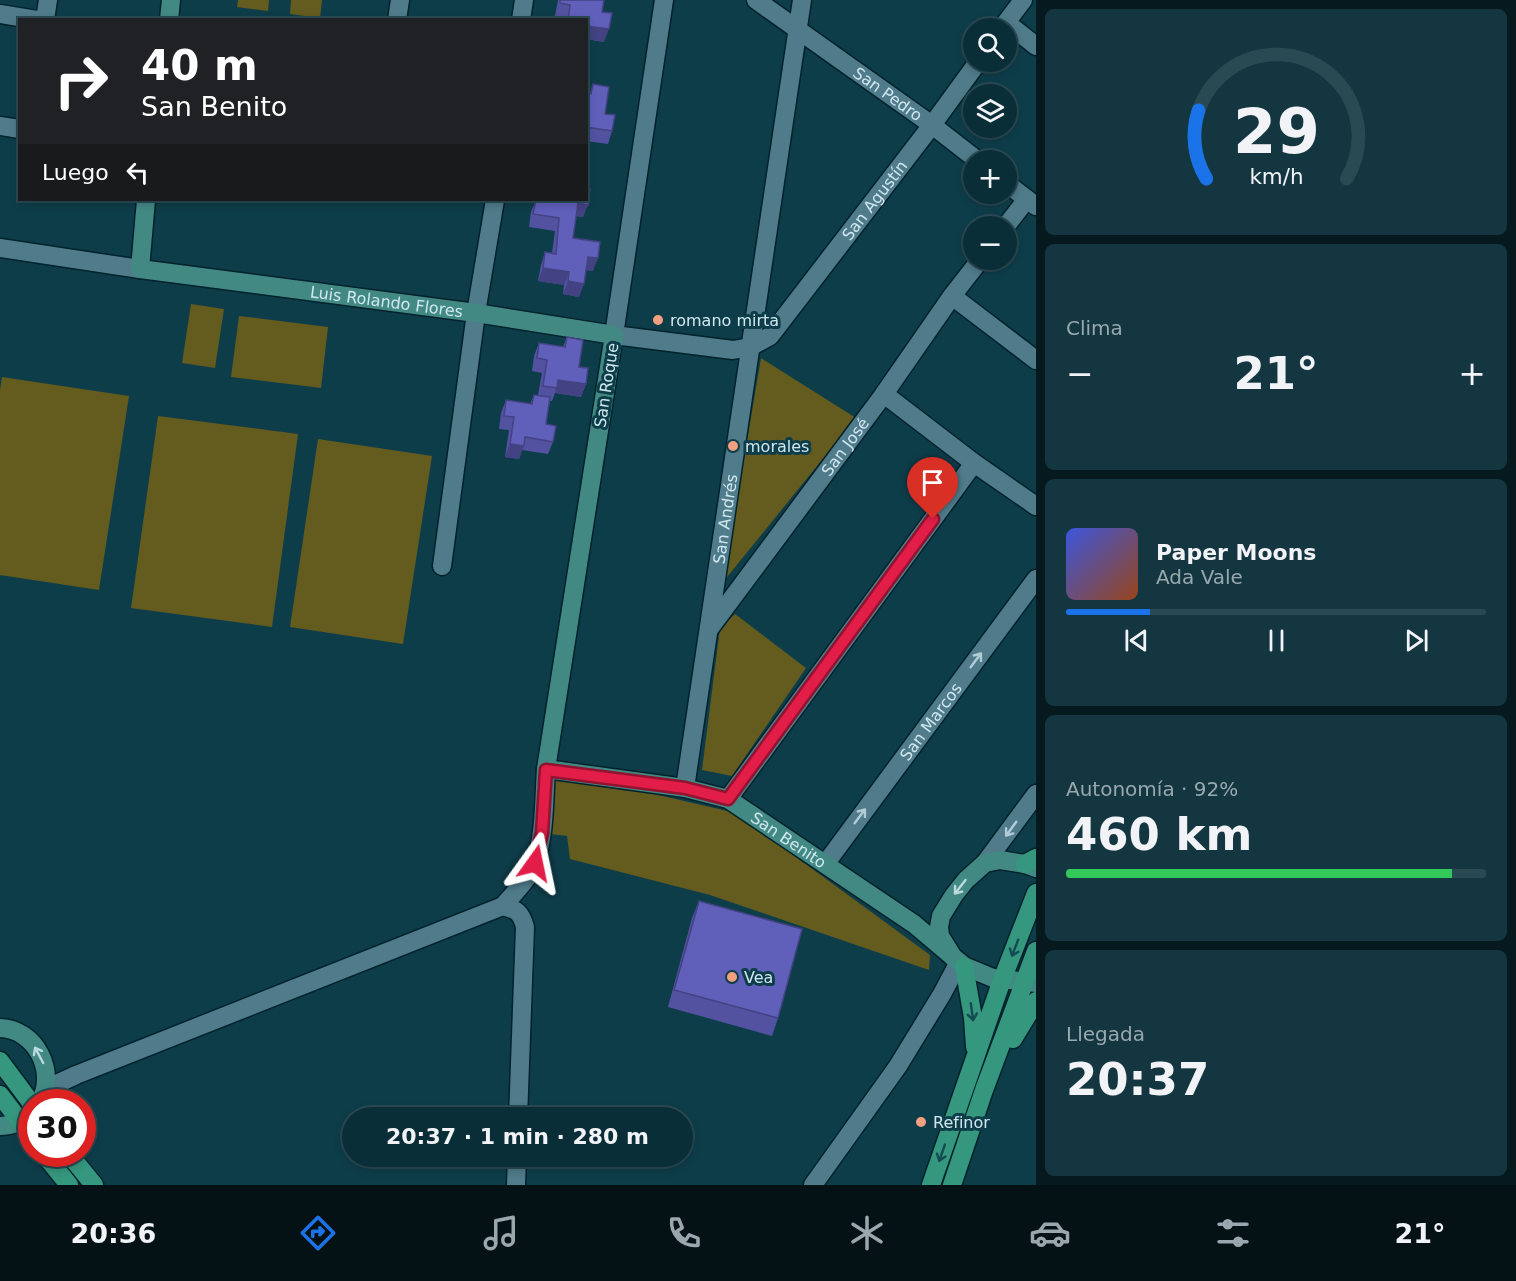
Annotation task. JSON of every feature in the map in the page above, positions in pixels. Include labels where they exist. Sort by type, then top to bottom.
[{"type":"main road","points":[[931,1185],[1002,980],[1036,893]]},
{"type":"main road","points":[[952,1185],[984,1090],[1030,983],[1036,951]]},
{"type":"main road","points":[[958,962],[973,1018],[975,1058]]},
{"type":"main road","points":[[984,1090],[1036,1001]]},
{"type":"main road","points":[[0,1061],[21,1089]]},
{"type":"main road","points":[[0,1095],[18,1110]]},
{"type":"main road","points":[[54,1167],[69,1185]]},
{"type":"main road","points":[[79,1167],[94,1185]]},
{"type":"street","points":[[45,18],[48,0]]},
{"type":"street","points":[[169,18],[171,0]]},
{"type":"street","points":[[397,18],[400,0]]},
{"type":"street","points":[[521,18],[524,0]]},
{"type":"street","name":"San Roque","points":[[546,770],[664,0]]},
{"type":"street","name":"San Pedro","points":[[756,0],[964,150]]},
{"type":"street","name":"San Andrés","points":[[685,788],[802,0]]},
{"type":"street","points":[[1011,18],[1023,0]]},
{"type":"street","points":[[0,14],[25,18]]},
{"type":"street","points":[[1017,33],[1036,45]]},
{"type":"street","name":"San Agustín","points":[[770,336],[971,72]]},
{"type":"street","points":[[0,126],[18,129]]},
{"type":"street","points":[[1017,191],[1032,203],[1017,216]]},
{"type":"street","points":[[140,269],[146,201]]},
{"type":"street","points":[[442,566],[476,313],[494,201]]},
{"type":"street","name":"Luis Rolando Flores","points":[[0,248],[734,350],[750,347],[770,336]]},
{"type":"street","name":"San José","points":[[709,630],[884,394],[972,270]]},
{"type":"street","points":[[952,296],[1036,360]]},
{"type":"street","points":[[884,394],[974,463],[1036,506]]},
{"type":"street","points":[[728,799],[974,463]]},
{"type":"street","name":"San Marcos","points":[[826,864],[1036,579]]},
{"type":"street","points":[[54,1089],[76,1075],[502,906],[529,874],[535,863],[542,833],[546,770]]},
{"type":"street","name":"San Benito","points":[[546,770],[685,788],[728,799],[914,924],[958,962],[993,978],[1030,983]]},
{"type":"street","points":[[813,1185],[898,1066],[942,994],[958,962],[940,936],[941,916],[954,895],[966,880],[985,863],[1036,794]]},
{"type":"street","points":[[985,863],[1000,860],[1032,864]]},
{"type":"street","points":[[502,906],[515,909],[522,916],[525,927],[518,1107]]},
{"type":"street","points":[[914,924],[941,916]]},
{"type":"street","points":[[0,1028],[20,1033],[42,1056],[46,1072],[44,1089]]},
{"type":"street","points":[[0,1126],[18,1121]]},
{"type":"street","points":[[516,1185],[517,1167]]},
{"type":"shaded area","points":[[238,0],[269,0],[268,11],[237,7]]},
{"type":"shaded area","points":[[291,0],[322,0],[320,18],[290,14]]},
{"type":"shaded area","points":[[191,304],[224,309],[215,368],[182,363]]},
{"type":"shaded area","points":[[239,316],[328,327],[321,388],[231,377]]},
{"type":"shaded area","points":[[761,358],[856,418],[723,582]]},
{"type":"shaded area","points":[[2,377],[129,396],[99,590],[0,575],[0,390]]},
{"type":"shaded area","points":[[158,416],[298,434],[272,627],[131,608]]},
{"type":"shaded area","points":[[318,439],[432,456],[403,644],[290,627]]},
{"type":"shaded area","points":[[735,614],[806,668],[732,776],[702,770],[720,628]]},
{"type":"shaded area","points":[[546,769],[736,813],[930,955],[929,970],[710,895],[570,859],[567,836],[542,833]]},
{"type":"building","points":[[560,0],[604,0],[602,12],[612,13],[609,29],[588,26],[588,18],[568,18],[570,5],[560,3]]},
{"type":"building","points":[[593,84],[609,87],[605,114],[615,115],[612,131],[588,127],[588,93],[591,94]]},
{"type":"building","points":[[588,188],[590,189],[588,205],[578,203],[573,238],[600,242],[598,258],[588,257],[584,284],[568,281],[569,272],[543,268],[545,252],[556,254],[559,218],[533,214],[536,201],[588,201]]},
{"type":"building","points":[[567,337],[583,340],[579,367],[588,368],[586,384],[558,380],[557,388],[543,386],[547,360],[537,358],[539,343],[565,347]]},
{"type":"building","points":[[534,395],[550,397],[546,424],[556,426],[553,442],[525,437],[524,446],[510,444],[514,417],[504,416],[506,400],[532,404]]},
{"type":"building","name":"Vea","points":[[699,901],[802,929],[778,1018],[674,990]]},
{"type":"place","name":"romano mirta","points":[[658,320]]},
{"type":"place","name":"morales","points":[[733,446]]},
{"type":"place","name":"Vea","points":[[732,977]]},
{"type":"place","name":"Refinor","points":[[921,1122]]},
{"type":"route","points":[[535,863],[542,833],[546,770],[685,788],[728,799],[933,519]]}]
